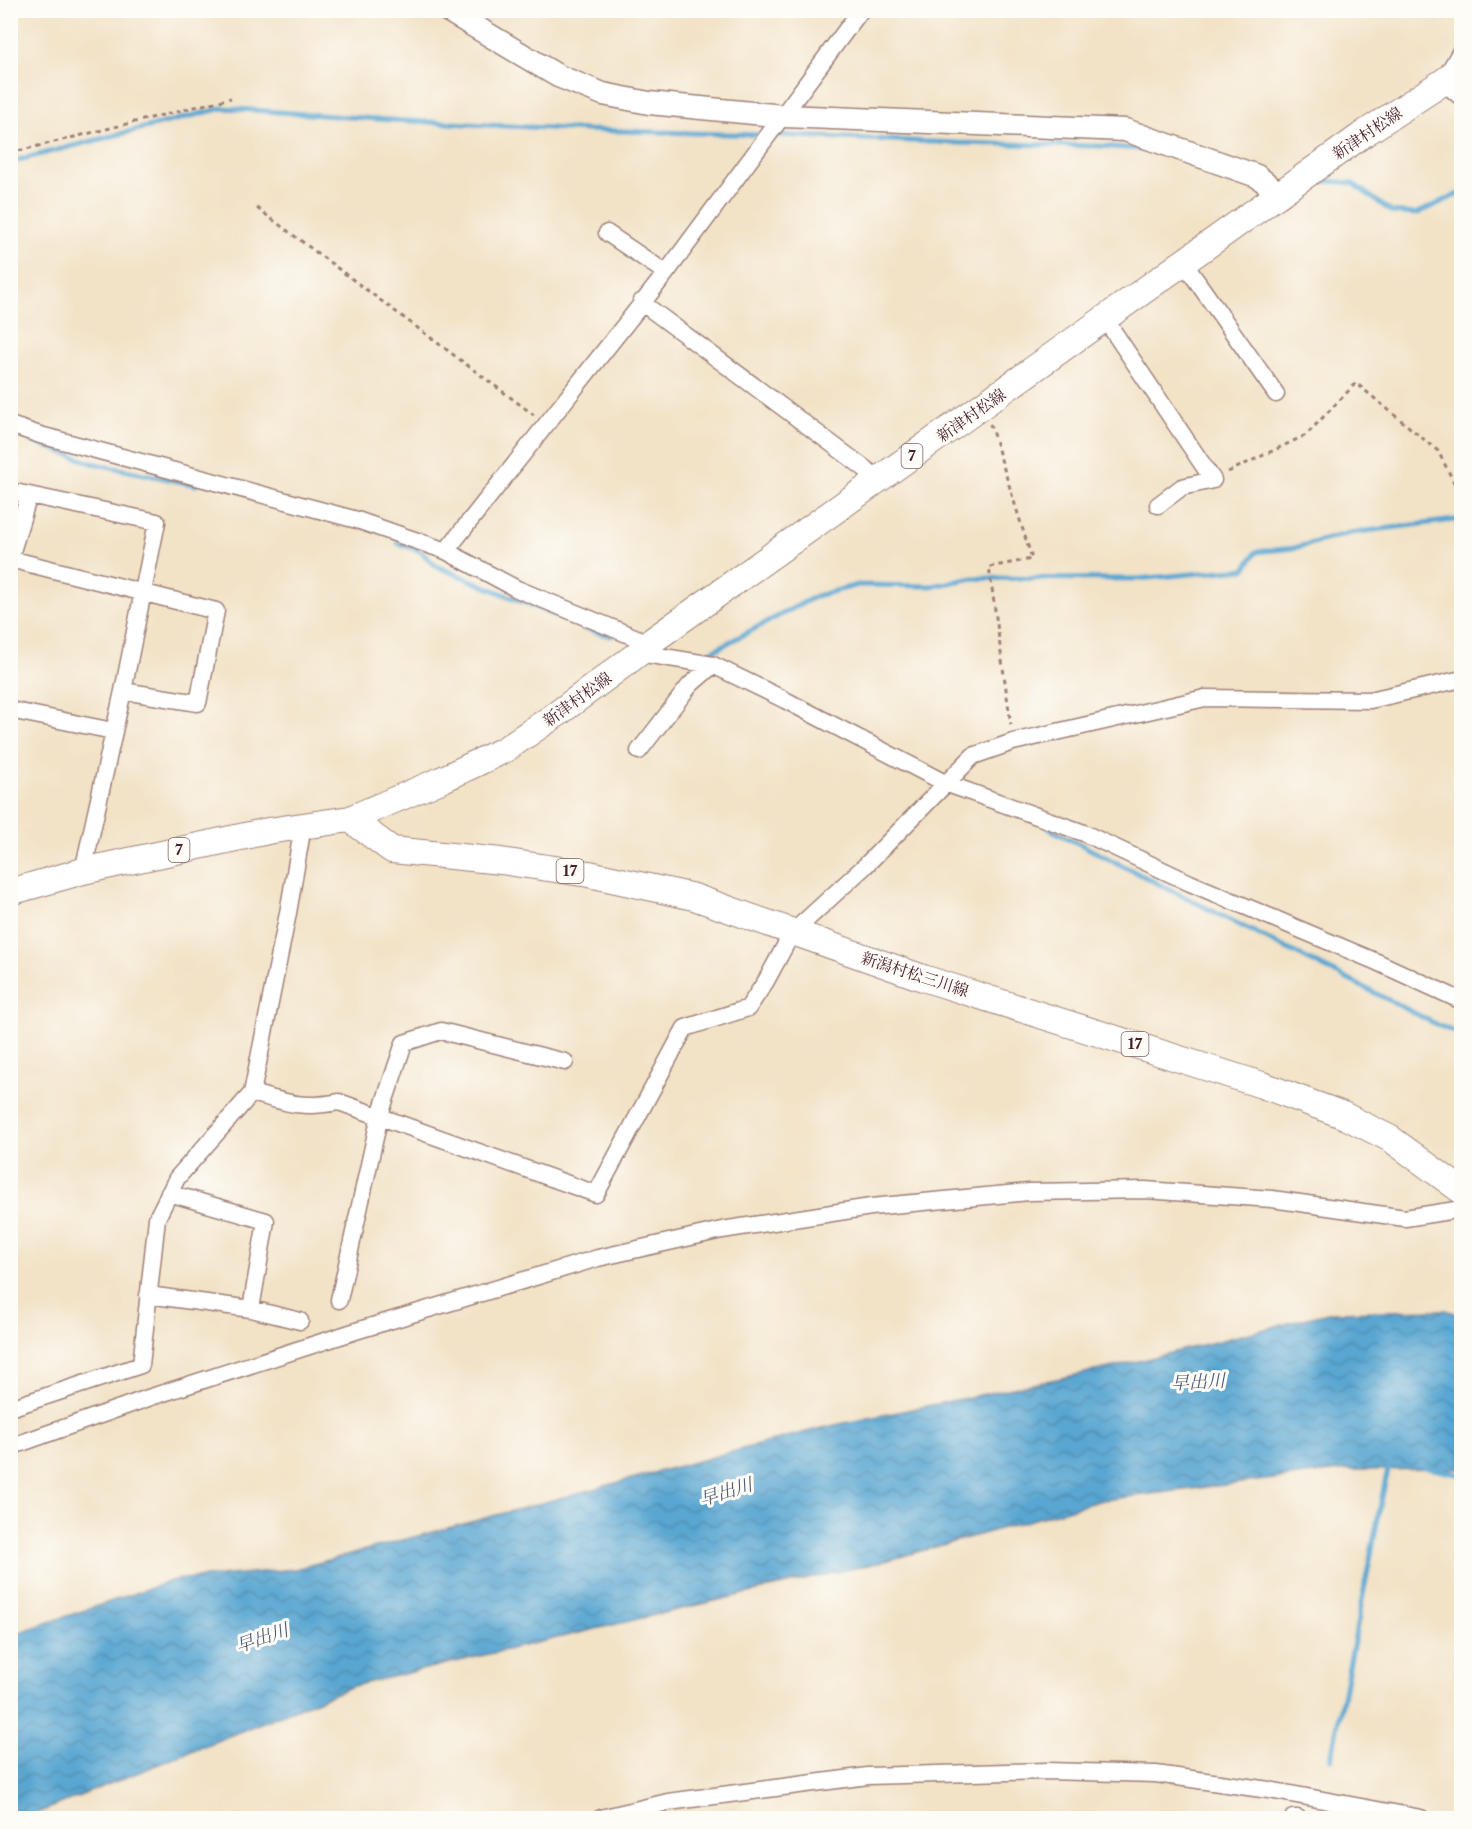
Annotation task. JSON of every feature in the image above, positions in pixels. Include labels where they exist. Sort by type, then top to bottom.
[{"type":"main road","name":"新津村松線","points":[[350,819],[504,750],[557,714],[644,648],[879,479],[985,406],[1365,133],[1455,83]]},
{"type":"main road","name":"7","points":[[10,892],[82,871],[257,833],[350,819]]},
{"type":"main road","name":"新潟村松三川線","points":[[350,819],[392,850],[501,861],[589,874],[694,897],[923,978],[1262,1085],[1343,1115],[1391,1139],[1461,1191]]},
{"type":"street","points":[[447,10],[558,76],[603,94],[649,103],[784,116],[1125,130],[1257,176],[1281,195]]},
{"type":"street","points":[[446,551],[666,273],[861,10]]},
{"type":"street","points":[[1455,83],[1461,49]]},
{"type":"street","points":[[607,233],[666,273]]},
{"type":"street","points":[[1184,263],[1276,394]]},
{"type":"street","points":[[641,302],[879,479]]},
{"type":"street","points":[[1105,318],[1213,480],[1182,487],[1158,505]]},
{"type":"street","points":[[10,424],[40,435],[357,520],[446,551],[517,589],[644,648],[713,665],[945,783],[1084,832],[1190,883],[1377,962],[1461,1001]]},
{"type":"street","points":[[10,490],[157,522],[123,691],[82,871]]},
{"type":"street","points":[[29,495],[10,559],[216,611],[198,703],[123,691]]},
{"type":"street","points":[[639,751],[690,685],[713,665]]},
{"type":"street","points":[[252,1093],[296,1106],[339,1102],[596,1194],[685,1028],[748,1008],[766,981],[792,933],[865,866],[972,756],[1013,742],[1206,698],[1370,700],[1461,680]]},
{"type":"street","points":[[10,710],[113,731]]},
{"type":"street","points":[[10,1408],[141,1365],[157,1218],[177,1178],[252,1093],[303,826]]},
{"type":"street","points":[[339,1300],[380,1115],[404,1043],[441,1031],[564,1062]]},
{"type":"street","points":[[10,1447],[151,1397],[598,1257],[722,1230],[871,1207],[1029,1192],[1144,1190],[1272,1199],[1405,1218],[1461,1209]]},
{"type":"street","points":[[170,1193],[266,1221],[251,1309]]},
{"type":"street","points":[[148,1295],[251,1309],[300,1321]]},
{"type":"street","points":[[601,1818],[669,1802],[868,1776],[1047,1771],[1156,1774],[1269,1790],[1421,1818]]},
{"type":"street","points":[[1293,1818],[1298,1818]]},
{"type":"path","points":[[10,153],[231,98]]},
{"type":"path","points":[[257,208],[546,423]]},
{"type":"path","points":[[1213,480],[1306,435],[1356,382],[1438,451],[1461,498]]},
{"type":"path","points":[[985,406],[1032,560],[989,567],[1013,742]]},
{"type":"water","name":"早出川","points":[[1445,1310],[1461,1315],[1461,1469],[1347,1470],[1102,1500],[889,1560],[353,1686],[25,1818],[11,1818],[11,1635],[174,1580],[295,1569],[821,1428],[1119,1366],[1332,1312]]},
{"type":"waterway","points":[[10,162],[223,108],[391,120],[588,130],[765,135]]},
{"type":"waterway","points":[[774,135],[1154,150]]},
{"type":"waterway","points":[[1315,180],[1352,183],[1392,212],[1416,214],[1458,194],[1462,195]]},
{"type":"waterway","points":[[31,441],[92,463],[196,485]]},
{"type":"waterway","points":[[691,655],[709,653],[816,596],[858,585],[933,586],[973,578],[1137,579],[1245,569],[1256,552],[1294,548],[1350,533],[1462,519]]},
{"type":"waterway","points":[[398,543],[420,551],[436,566],[593,631],[611,636]]},
{"type":"waterway","points":[[1050,829],[1462,1035]]},
{"type":"waterway","points":[[1331,1759],[1385,1482],[1389,1467],[1392,1465]]},
{"type":"waterway","points":[[1424,1467],[1462,1475]]}]
